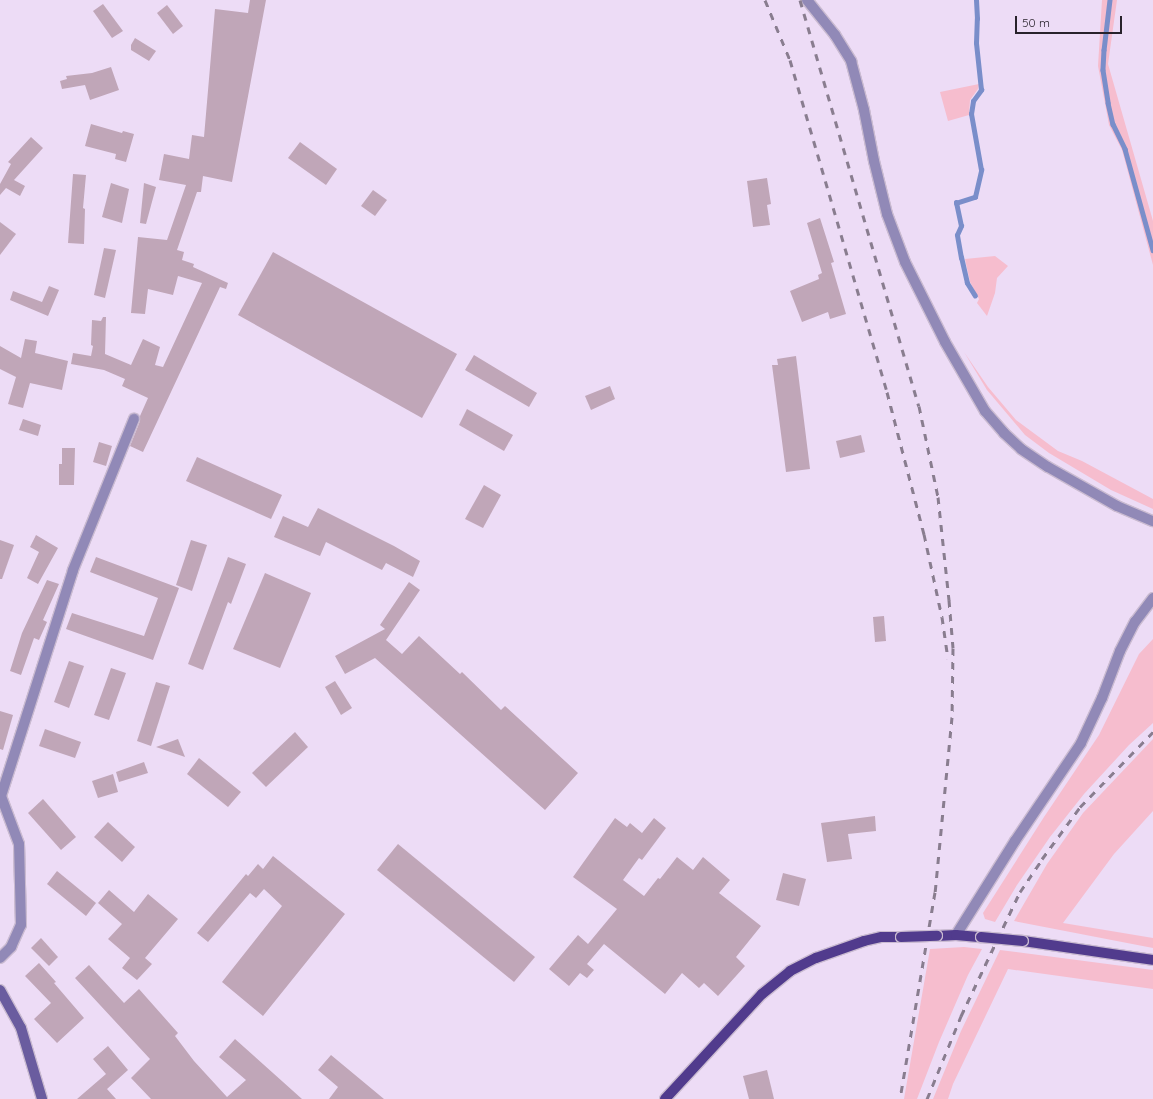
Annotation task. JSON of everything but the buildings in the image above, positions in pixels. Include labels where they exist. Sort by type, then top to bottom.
[{"type":"main road","points":[[665,1099],[762,994],[790,971],[816,958],[864,941],[882,937],[956,935],[1023,941],[1153,960]]},
{"type":"main road","points":[[0,990],[21,1028],[42,1099]]},
{"type":"street","points":[[807,0],[835,35],[851,61],[864,110],[874,161],[887,214],[905,262],[945,342],[985,411],[1021,448],[1048,467],[1117,506],[1153,521]]},
{"type":"street","points":[[0,958],[11,947],[21,925],[19,844],[1,796],[73,570],[134,419]]},
{"type":"street","points":[[956,935],[1015,841],[1081,743],[1102,698],[1120,651],[1135,622],[1153,598]]},
{"type":"shaded area","points":[[1102,0],[1117,0],[1108,64],[1153,221],[1153,265],[1122,150],[1109,125],[1098,66]]},
{"type":"shaded area","points":[[979,84],[978,89],[970,100],[969,115],[948,121],[940,92]]},
{"type":"shaded area","points":[[995,256],[1008,266],[997,278],[995,293],[987,316],[977,303],[979,299],[970,282],[965,259]]},
{"type":"shaded area","points":[[964,352],[988,387],[1016,420],[1058,451],[1082,461],[1153,499],[1153,509],[1111,490],[1049,453],[1025,435],[987,390]]},
{"type":"shaded area","points":[[1153,639],[1153,723],[1129,745],[1084,794],[1050,837],[1017,885],[995,922],[985,919],[983,913],[1044,817],[1099,735],[1139,654]]},
{"type":"shaded area","points":[[1153,739],[1153,811],[1114,854],[1063,923],[1153,938],[1153,948],[1014,921],[1047,864],[1083,813]]},
{"type":"shaded area","points":[[964,947],[982,949],[968,975],[939,1042],[917,1099],[904,1099],[930,949]]},
{"type":"shaded area","points":[[1000,950],[1153,970],[1153,989],[1008,969],[953,1084],[948,1099],[933,1099],[961,1031]]},
{"type":"waterway","points":[[975,296],[967,283],[961,258],[957,235],[961,226],[956,203],[975,197],[981,170],[971,114],[973,101],[981,90],[976,43],[976,0]]},
{"type":"waterway","points":[[1110,0],[1103,70],[1108,103],[1113,124],[1125,149],[1153,250]]},
{"type":"railway","points":[[765,0],[790,60],[887,392],[924,534],[942,617],[948,659]]},
{"type":"railway","points":[[800,0],[919,406],[938,497],[949,600],[953,648],[952,717],[935,892],[900,1099]]},
{"type":"railway","points":[[927,1099],[961,1016],[1020,892],[1080,807],[1153,732]]}]
